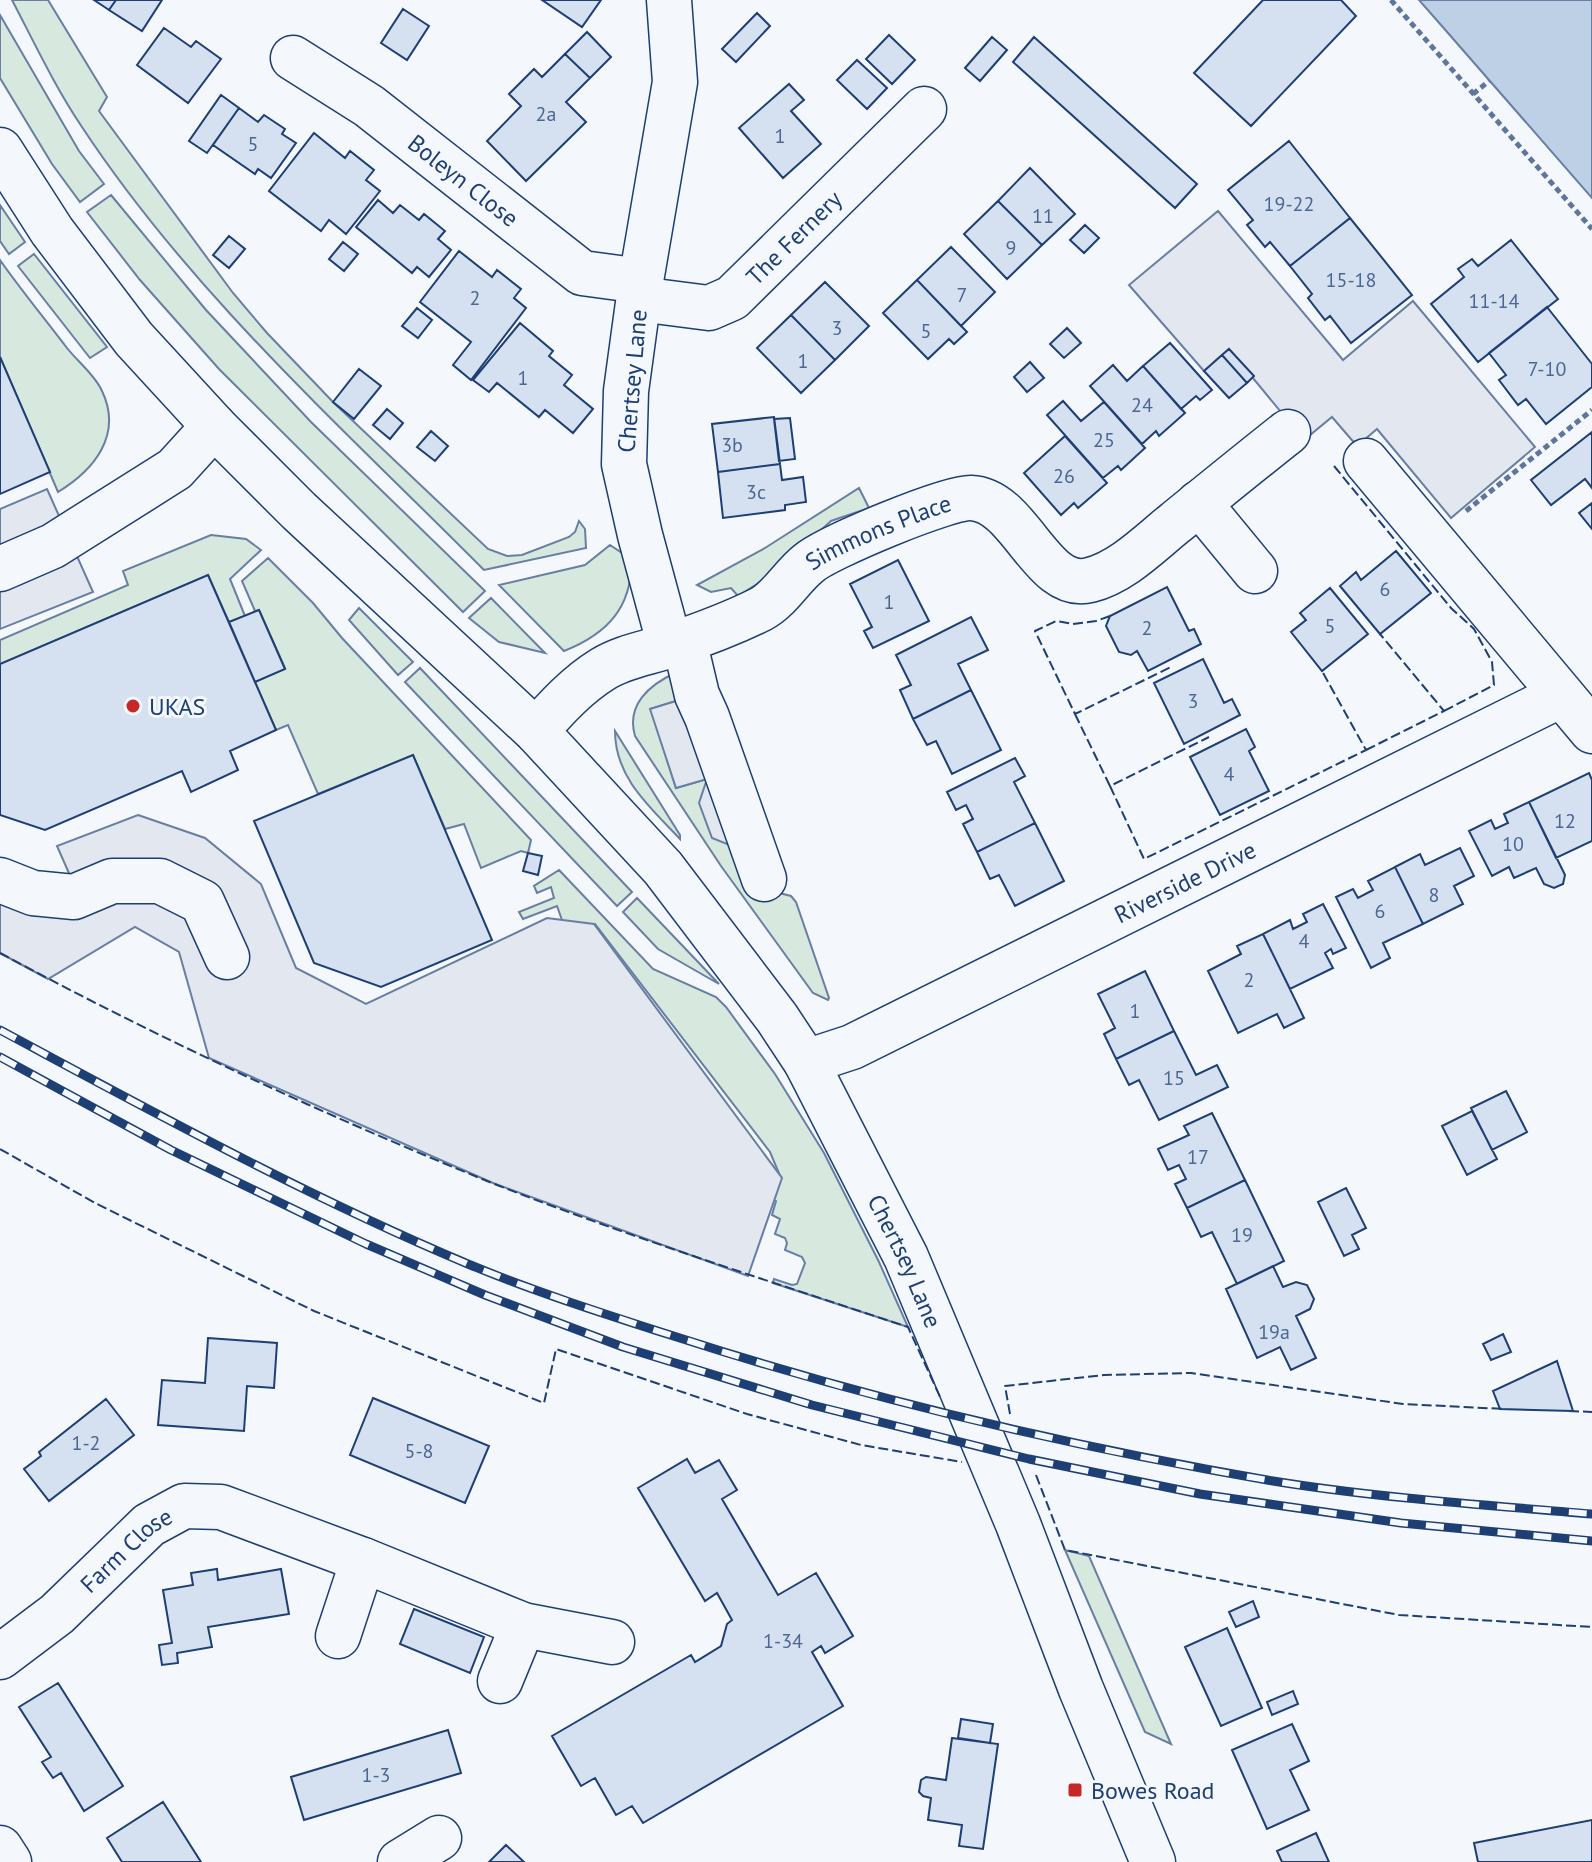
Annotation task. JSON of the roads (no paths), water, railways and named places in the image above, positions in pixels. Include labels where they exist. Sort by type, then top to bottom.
[{"type":"street","name":"Chertsey Lane","points":[[669,0],[675,82],[626,391],[624,464],[640,535],[764,879]]},
{"type":"street","name":"Boleyn Close","points":[[293,58],[369,106],[582,273],[640,290]]},
{"type":"street","name":"The Fernery","points":[[640,290],[709,308],[732,298],[924,109]]},
{"type":"street","name":"Chertsey Lane","points":[[0,150],[52,231],[134,339],[214,426],[299,511],[536,731],[663,868],[777,1018],[806,1062],[906,1257],[1018,1524],[1081,1689],[1153,1862]]},
{"type":"street","points":[[0,569],[53,546],[175,469],[214,426]]},
{"type":"street","name":"Simmons Place","points":[[677,643],[764,608],[791,577],[835,547],[950,500],[972,498],[994,504],[1009,517],[1050,567],[1068,578],[1085,582],[1108,574],[1288,432]]},
{"type":"street","points":[[1366,461],[1592,731]]},
{"type":"street","points":[[1199,503],[1255,571]]},
{"type":"street","points":[[536,731],[565,700],[605,668],[677,643]]},
{"type":"street","name":"Riverside Drive","points":[[806,1062],[852,1047],[1561,695]]},
{"type":"street","points":[[0,880],[33,893],[74,897],[112,881],[160,881],[202,902],[227,957]]},
{"type":"street","name":"Farm Close","points":[[0,1657],[57,1614],[149,1525],[184,1506],[221,1507],[523,1625],[612,1642]]},
{"type":"street","points":[[338,1636],[363,1560]]},
{"type":"street","points":[[500,1681],[523,1625]]},
{"type":"street","points":[[400,1862],[439,1838]]},
{"type":"street","points":[[0,1848],[9,1862]]},
{"type":"water","points":[[1419,0],[1592,0],[1592,198],[1441,25]]},
{"type":"railway","points":[[0,1030],[231,1153],[408,1238],[548,1294],[756,1362],[975,1420],[1198,1468],[1352,1492],[1592,1514]]},
{"type":"railway","points":[[0,1057],[171,1150],[366,1244],[485,1295],[623,1347],[812,1405],[1029,1459],[1200,1494],[1401,1523],[1592,1541]]},
{"type":"place","name":"UKAS","points":[[133,706]]},
{"type":"place","name":"Bowes Road","points":[[1075,1790]]}]
